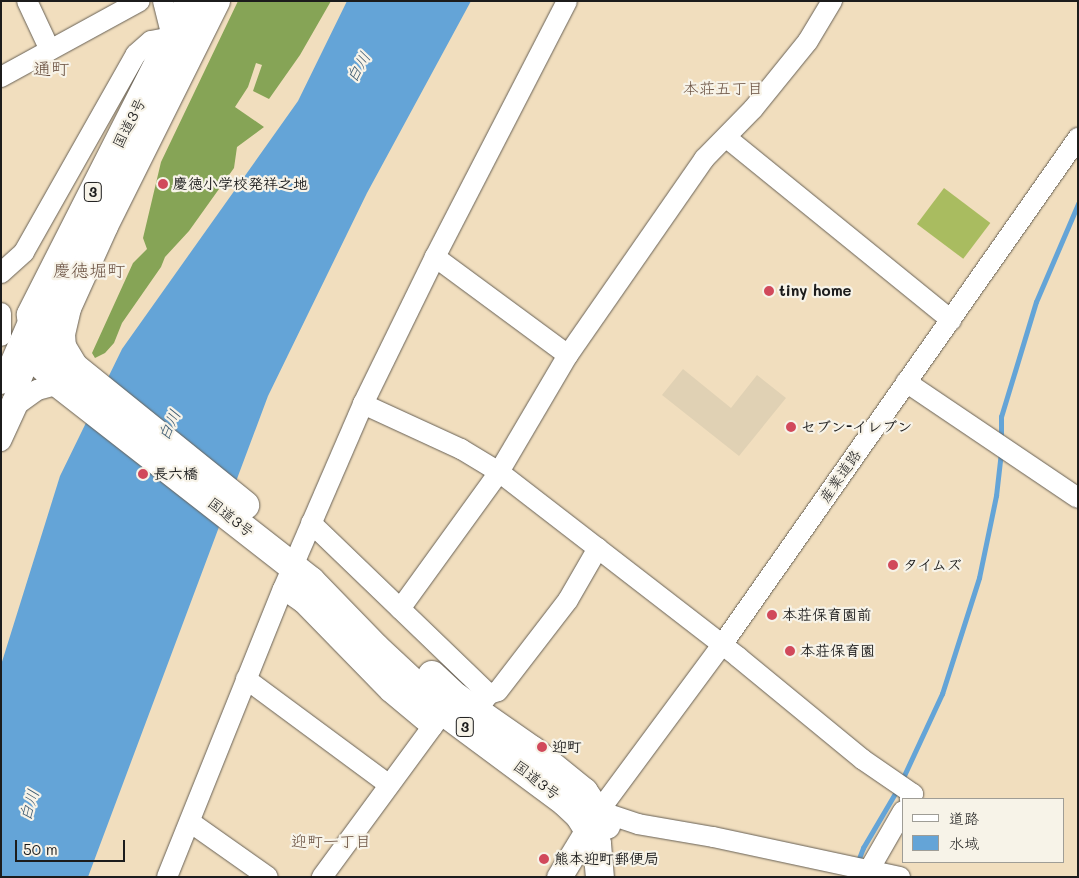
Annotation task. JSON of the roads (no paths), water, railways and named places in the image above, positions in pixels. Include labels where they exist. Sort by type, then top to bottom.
[{"type":"highway","name":"国道3号","points":[[31,315],[190,1]]},
{"type":"highway","name":"国道3号","points":[[216,1],[104,226],[62,323],[62,346],[53,367],[276,541],[292,568],[312,581],[376,648],[438,719],[565,802],[579,815],[593,820],[613,839],[618,877]]},
{"type":"highway","points":[[31,315],[53,367]]},
{"type":"highway","name":"国道3号","points":[[292,568],[324,568],[388,635],[456,697],[482,703],[532,750],[584,792],[593,820],[600,877]]},
{"type":"main road","points":[[559,877],[593,820]]},
{"type":"street","points":[[27,1],[50,50]]},
{"type":"street","points":[[1,77],[140,1]]},
{"type":"street","points":[[1,273],[24,252],[136,54],[152,41],[172,37],[163,1]]},
{"type":"street","points":[[167,877],[246,679],[363,404],[435,256],[567,1]]},
{"type":"street","points":[[400,609],[499,472],[568,355],[704,159],[727,138],[808,41],[832,1]]},
{"type":"street","points":[[727,138],[951,320]]},
{"type":"street","name":"産業道路","points":[[593,820],[722,645],[1078,138]]},
{"type":"street","points":[[4,434],[18,404],[37,390],[53,367],[61,292],[104,226]]},
{"type":"street","points":[[435,256],[568,355]]},
{"type":"street","points":[[1,313],[1,336]]},
{"type":"street","points":[[1,384],[31,315]]},
{"type":"street","points":[[1,398],[53,367]]},
{"type":"street","points":[[4,434],[12,402],[53,367]]},
{"type":"street","points":[[906,382],[1078,498]]},
{"type":"street","points":[[363,404],[461,450],[499,472],[722,645],[903,790]]},
{"type":"street","points":[[311,523],[400,609],[482,703],[498,691],[568,600],[598,548]]},
{"type":"street","points":[[246,679],[390,785]]},
{"type":"street","points":[[322,877],[438,719]]},
{"type":"street","points":[[866,874],[902,813]]},
{"type":"street","points":[[593,820],[638,824],[714,837],[866,874],[900,877]]},
{"type":"street","points":[[190,822],[268,877]]},
{"type":"water","name":"白川","points":[[347,1],[471,1],[367,193],[268,396],[88,877],[1,877],[1,665],[60,476],[122,349],[298,101]]},
{"type":"waterway","points":[[1001,440],[1001,417],[1036,302],[1078,204]]},
{"type":"waterway","points":[[902,780],[942,694],[979,578],[996,496],[1001,452]]},
{"type":"waterway","points":[[858,861],[863,848],[897,790]]},
{"type":"place","name":"慶徳小学校発祥之地","points":[[163,184]]},
{"type":"place","name":"tiny home","points":[[769,291]]},
{"type":"place","name":"セブン-イレブン","points":[[791,427]]},
{"type":"place","name":"長六橋","points":[[143,474]]},
{"type":"place","name":"タイムズ","points":[[893,565]]},
{"type":"place","name":"本荘保育園前","points":[[772,615]]},
{"type":"place","name":"本荘保育園","points":[[790,651]]},
{"type":"place","name":"迎町","points":[[542,747]]},
{"type":"place","name":"熊本迎町郵便局","points":[[544,859]]},
{"type":"district","name":"通町","points":[[51,68]]},
{"type":"district","name":"本荘五丁目","points":[[723,88]]},
{"type":"district","name":"慶徳堀町","points":[[89,270]]},
{"type":"district","name":"迎町一丁目","points":[[331,841]]}]
